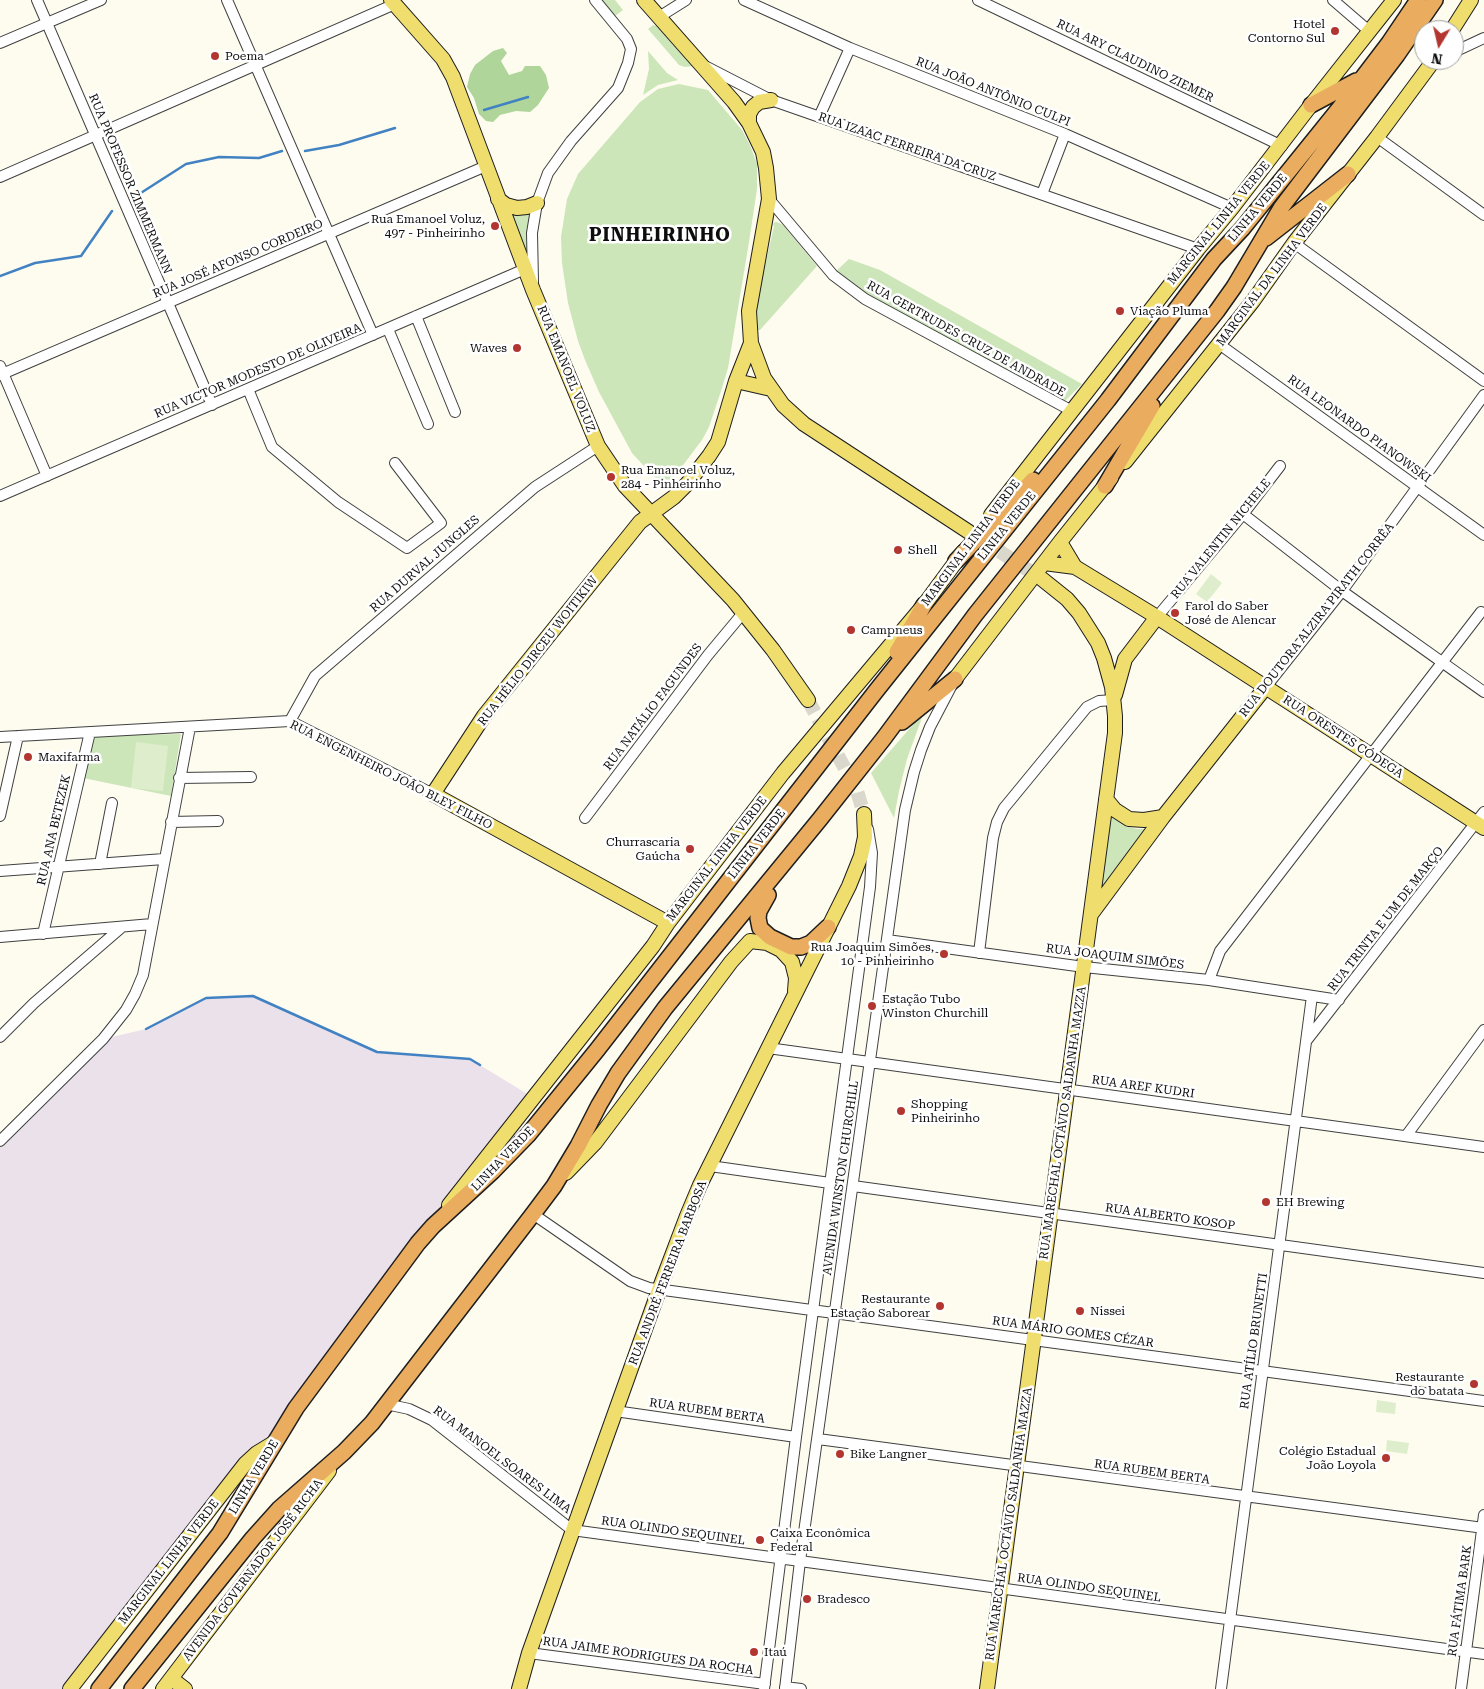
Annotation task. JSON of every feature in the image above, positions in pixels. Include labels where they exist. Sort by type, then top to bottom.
[{"type":"highway","name":"LINHA VERDE","points":[[99,1689],[220,1533],[296,1408],[418,1243],[433,1226],[493,1172],[528,1135],[604,1042],[876,691],[1108,400],[1214,259],[1242,229],[1362,78],[1403,24],[1418,0]]},
{"type":"highway","name":"LINHA VERDE","points":[[132,1689],[253,1538],[285,1504],[344,1452],[372,1423],[554,1186],[578,1146],[607,1090],[665,1008],[884,738],[975,615],[1234,287],[1257,245],[1281,208],[1397,55],[1436,0]]},
{"type":"highway","points":[[1311,105],[1362,78]]},
{"type":"highway","points":[[1257,245],[1348,174]]},
{"type":"highway","points":[[1105,486],[1148,412],[1178,371],[1191,343]]},
{"type":"highway","points":[[956,561],[1108,400]]},
{"type":"highway","points":[[876,691],[924,606]]},
{"type":"highway","points":[[884,738],[955,679]]},
{"type":"highway","points":[[820,819],[816,833],[762,902],[758,918],[760,928],[770,937],[791,947],[801,947],[811,943],[828,927]]},
{"type":"main road","name":"RUA IZAAC FERREIRA DA CRUZ","points":[[644,0],[700,63]]},
{"type":"main road","name":"MARGINAL LINHA VERDE","points":[[433,1226],[653,946],[668,923],[783,773],[924,606],[956,561],[1072,411],[1198,249],[1282,146],[1311,105],[1394,0]]},
{"type":"main road","points":[[1458,20],[1471,0]]},
{"type":"main road","name":"RUA EMANOEL VOLUZ","points":[[396,1],[443,59],[453,77],[533,290],[598,446],[625,486],[733,600],[773,650],[808,700]]},
{"type":"main road","points":[[700,63],[728,94],[749,123],[763,152],[769,199],[749,311],[751,343],[757,364],[771,390],[783,405],[804,424],[969,532]]},
{"type":"main road","name":"MARGINAL DA LINHA VERDE","points":[[1105,486],[1219,344],[1427,70]]},
{"type":"main road","points":[[749,123],[749,114],[753,107],[763,100],[771,100]]},
{"type":"main road","points":[[498,199],[506,205],[517,208],[527,207],[536,203]]},
{"type":"main road","name":"RUA HÉLIO DIRCEU WOITIKIW","points":[[433,794],[484,716],[640,522],[674,497],[709,456],[718,442],[736,381],[751,343]]},
{"type":"main road","points":[[736,381],[771,390]]},
{"type":"main road","points":[[955,679],[1105,486]]},
{"type":"main road","name":"RUA ORESTES CÓDEGA","points":[[1060,542],[1075,567]]},
{"type":"main road","name":"RUA ORESTES CÓDEGA","points":[[1044,563],[1075,567],[1370,755],[1481,821]]},
{"type":"main road","name":"RUA MARECHAL OCTÁVIO SALDANHA MAZZA","points":[[987,1689],[1115,733],[1114,700],[1104,658],[1098,643],[1079,613],[1067,599],[1042,579]]},
{"type":"main road","name":"RUA VALENTIN NICHELE","points":[[1114,700],[1125,659],[1156,617]]},
{"type":"main road","points":[[1104,658],[1125,659]]},
{"type":"main road","name":"RUA DOUTORA ALZIRA PIRATH CORRÊA","points":[[1091,915],[1163,816],[1265,688]]},
{"type":"main road","name":"RUA ENGENHEIRO JOÃO BLEY FILHO","points":[[433,794],[668,923]]},
{"type":"main road","points":[[1106,799],[1115,810],[1129,819],[1144,820],[1163,816]]},
{"type":"main road","name":"RUA ANDRÉ FERREIRA BARBOSA","points":[[519,1689],[529,1653],[572,1530],[658,1290],[687,1216],[848,886],[861,856],[865,837],[864,814]]},
{"type":"main road","points":[[554,1186],[595,1143],[731,962],[750,942],[767,943],[781,950],[792,962],[796,978],[795,994]]},
{"type":"main road","name":"MARGINAL LINHA VERDE","points":[[70,1689],[245,1464],[257,1453],[275,1442]]},
{"type":"main road","name":"AVENIDA GOVERNADOR JOSÉ RICHA","points":[[167,1684],[344,1452]]},
{"type":"main road","points":[[167,1684],[185,1689]]},
{"type":"street","name":"RUA PROFESSOR ZIMMERMANN","points":[[37,0],[212,405]]},
{"type":"street","points":[[0,43],[101,0]]},
{"type":"street","points":[[227,0],[373,335]]},
{"type":"street","points":[[533,290],[532,233],[536,203],[548,173],[558,156],[618,88],[625,74],[631,49],[627,38],[595,0]]},
{"type":"street","points":[[659,17],[686,0]]},
{"type":"street","name":"RUA JOÃO ANTÔNIO CULPI","points":[[744,0],[850,48],[1064,134],[1232,208]]},
{"type":"street","name":"RUA ARY CLAUDINO ZIEMER","points":[[978,0],[1282,146]]},
{"type":"street","points":[[1333,0],[1369,31]]},
{"type":"street","points":[[0,177],[255,66],[396,1]]},
{"type":"street","points":[[1464,47],[1484,38]]},
{"type":"street","points":[[819,117],[850,48]]},
{"type":"street","name":"RUA IZAAC FERREIRA DA CRUZ","points":[[700,63],[771,100],[1198,249]]},
{"type":"street","points":[[1042,194],[1064,134]]},
{"type":"street","points":[[1377,137],[1484,215]]},
{"type":"street","name":"RUA JOSÉ AFONSO CORDEIRO","points":[[1,371],[168,303],[486,166]]},
{"type":"street","name":"RUA GERTRUDES CRUZ DE ANDRADE","points":[[769,199],[833,275],[865,299],[1072,411]]},
{"type":"street","points":[[1294,243],[1484,381]]},
{"type":"street","name":"RUA VICTOR MODESTO DE OLIVEIRA","points":[[0,496],[525,269]]},
{"type":"street","points":[[416,316],[454,412]]},
{"type":"street","points":[[388,329],[428,424]]},
{"type":"street","name":"RUA LEONARDO PIANOWSKI","points":[[1219,344],[1484,535]]},
{"type":"street","points":[[1,371],[47,476]]},
{"type":"street","points":[[248,389],[272,447],[338,502],[406,548],[441,523],[395,463]]},
{"type":"street","name":"RUA DOUTORA ALZIRA PIRATH CORRÊA","points":[[1265,688],[1342,591],[1484,395]]},
{"type":"street","name":"RUA DURVAL JUNGLES","points":[[290,722],[315,676],[535,487],[598,446]]},
{"type":"street","name":"RUA VALENTIN NICHELE","points":[[1156,617],[1243,514],[1280,466]]},
{"type":"street","points":[[1243,514],[1342,591],[1484,692]]},
{"type":"street","points":[[1208,980],[1220,952],[1481,612]]},
{"type":"street","name":"RUA NATÁLIO FAGUNDES","points":[[585,818],[708,655],[743,614]]},
{"type":"street","name":"AVENIDA WINSTON CHURCHILL","points":[[785,1688],[800,1561],[905,810],[914,772],[930,727],[955,679]]},
{"type":"street","points":[[979,953],[993,838],[997,822],[1004,808],[1087,707],[1099,701],[1114,700]]},
{"type":"street","name":"RUA ENGENHEIRO JOÃO BLEY FILHO","points":[[0,737],[290,722],[433,794]]},
{"type":"street","points":[[0,1141],[103,1040],[126,1010],[143,976],[190,727]]},
{"type":"street","name":"RUA ANA BETEZEK","points":[[43,934],[90,732]]},
{"type":"street","points":[[0,816],[18,736]]},
{"type":"street","points":[[180,778],[251,777]]},
{"type":"street","points":[[100,864],[112,802]]},
{"type":"street","name":"AVENIDA WINSTON CHURCHILL","points":[[765,1687],[780,1559],[872,868],[870,839],[864,814]]},
{"type":"street","points":[[171,822],[218,821]]},
{"type":"street","name":"RUA TRINTA E UM DE MARÇO","points":[[1306,1041],[1481,821]]},
{"type":"street","points":[[0,871],[164,859]]},
{"type":"street","points":[[0,938],[152,924]]},
{"type":"street","points":[[0,1037],[34,1004],[122,927]]},
{"type":"street","name":"RUA JOAQUIM SIMÕES","points":[[887,940],[979,953],[1208,980],[1339,1000]]},
{"type":"street","name":"RUA ATÍLIO BRUNETTI","points":[[1221,1689],[1312,996]]},
{"type":"street","points":[[1406,1136],[1484,1030]]},
{"type":"street","name":"RUA AREF KUDRI","points":[[768,1048],[1484,1147]]},
{"type":"street","points":[[710,1166],[830,1183]]},
{"type":"street","name":"RUA ALBERTO KOSOP","points":[[853,1186],[1484,1272]]},
{"type":"street","name":"RUA MÁRIO GOMES CÉZAR","points":[[533,1214],[630,1281],[658,1290],[1484,1401]]},
{"type":"street","name":"RUA MANOEL SOARES LIMA","points":[[386,1404],[409,1409],[432,1420],[572,1530]]},
{"type":"street","name":"RUA RUBEM BERTA","points":[[615,1411],[796,1437]]},
{"type":"street","name":"RUA RUBEM BERTA","points":[[818,1439],[1483,1528]]},
{"type":"street","name":"RUA FÁTIMA BARK","points":[[1461,1689],[1484,1515]]},
{"type":"street","name":"RUA OLINDO SEQUINEL","points":[[572,1530],[1484,1654]]},
{"type":"street","name":"RUA JAIME RODRIGUES DA ROCHA","points":[[529,1653],[765,1687]]},
{"type":"street","points":[[785,1688],[801,1689]]},
{"type":"shaded area","points":[[253,996],[377,1052],[470,1059],[534,1098],[309,1392],[245,1464],[70,1689],[0,1689],[0,1141],[103,1039],[146,1029],[206,998]]},
{"type":"green space","points":[[595,0],[615,0],[623,10],[610,20]]},
{"type":"green space","points":[[653,25],[661,27],[694,66],[685,67],[679,65],[648,29]]},
{"type":"green space","points":[[503,48],[507,53],[501,61],[509,75],[522,71],[525,66],[540,66],[546,75],[549,88],[538,105],[530,112],[516,111],[500,115],[493,122],[486,121],[479,114],[474,98],[467,87],[470,74],[475,65],[493,51]]},
{"type":"green space","points":[[648,51],[667,73],[678,80],[658,85],[643,95],[649,69]]},
{"type":"green space","points":[[679,84],[708,90],[742,130],[757,164],[757,189],[728,368],[722,388],[709,427],[702,440],[665,489],[632,453],[599,392],[585,360],[568,303],[562,263],[561,237],[567,199],[578,174],[640,102],[658,89]]},
{"type":"green space","points":[[532,209],[529,258],[524,259],[510,210]]},
{"type":"green space","points":[[775,222],[783,225],[817,266],[758,330],[759,292],[773,224]]},
{"type":"green space","points":[[849,259],[880,270],[1082,384],[1065,401],[857,290],[835,272]]},
{"type":"green space","points":[[1211,574],[1222,583],[1207,602],[1196,594]]},
{"type":"green space","points":[[924,712],[907,759],[894,818],[871,773]]},
{"type":"green space","points":[[181,734],[171,796],[83,778],[91,736]]},
{"type":"green space","points":[[136,742],[168,746],[163,791],[131,788]]},
{"type":"green space","points":[[1109,814],[1128,827],[1147,829],[1102,889]]},
{"type":"green space","points":[[1377,1400],[1396,1403],[1395,1414],[1376,1412]]},
{"type":"green space","points":[[1387,1440],[1409,1443],[1407,1454],[1386,1451]]},
{"type":"waterway","points":[[484,110],[528,97]]},
{"type":"waterway","points":[[305,151],[339,145],[395,128]]},
{"type":"waterway","points":[[133,198],[186,164],[219,157],[259,158],[282,151]]},
{"type":"waterway","points":[[0,276],[35,263],[81,256],[112,211]]},
{"type":"waterway","points":[[146,1029],[206,998],[253,996],[377,1052],[470,1059],[480,1065]]},
{"type":"tunnel","points":[[982,540],[1042,579]]},
{"type":"tunnel","points":[[808,700],[857,791],[864,814]]},
{"type":"place","name":"Hotel Contorno Sul","points":[[1335,31]]},
{"type":"place","name":"Poema","points":[[215,56]]},
{"type":"place","name":"Rua Emanoel Voluz, 497 - Pinheirinho","points":[[495,226]]},
{"type":"place","name":"Viação Pluma","points":[[1120,311]]},
{"type":"place","name":"Waves","points":[[517,348]]},
{"type":"place","name":"Rua Emanoel Voluz, 284 - Pinheirinho","points":[[611,477]]},
{"type":"place","name":"Shell","points":[[898,550]]},
{"type":"place","name":"Farol do Saber José de Alencar","points":[[1175,613]]},
{"type":"place","name":"Campneus","points":[[851,630]]},
{"type":"place","name":"Maxifarma","points":[[28,757]]},
{"type":"place","name":"Churrascaria Gaúcha","points":[[690,849]]},
{"type":"place","name":"Rua Joaquim Simões, 10 - Pinheirinho","points":[[944,954]]},
{"type":"place","name":"Estação Tubo Winston Churchill","points":[[872,1006]]},
{"type":"place","name":"Shopping Pinheirinho","points":[[901,1111]]},
{"type":"place","name":"EH Brewing","points":[[1266,1202]]},
{"type":"place","name":"Restaurante Estação Saborear","points":[[940,1306]]},
{"type":"place","name":"Nissei","points":[[1080,1311]]},
{"type":"place","name":"Restaurante do batata","points":[[1474,1384]]},
{"type":"place","name":"Bike Langner","points":[[840,1454]]},
{"type":"place","name":"Colégio Estadual João Loyola","points":[[1386,1458]]},
{"type":"place","name":"Caixa Econômica Federal","points":[[760,1540]]},
{"type":"place","name":"Bradesco","points":[[807,1599]]},
{"type":"place","name":"Itaú","points":[[754,1652]]},
{"type":"district","name":"PINHEIRINHO","points":[[660,236]]}]
